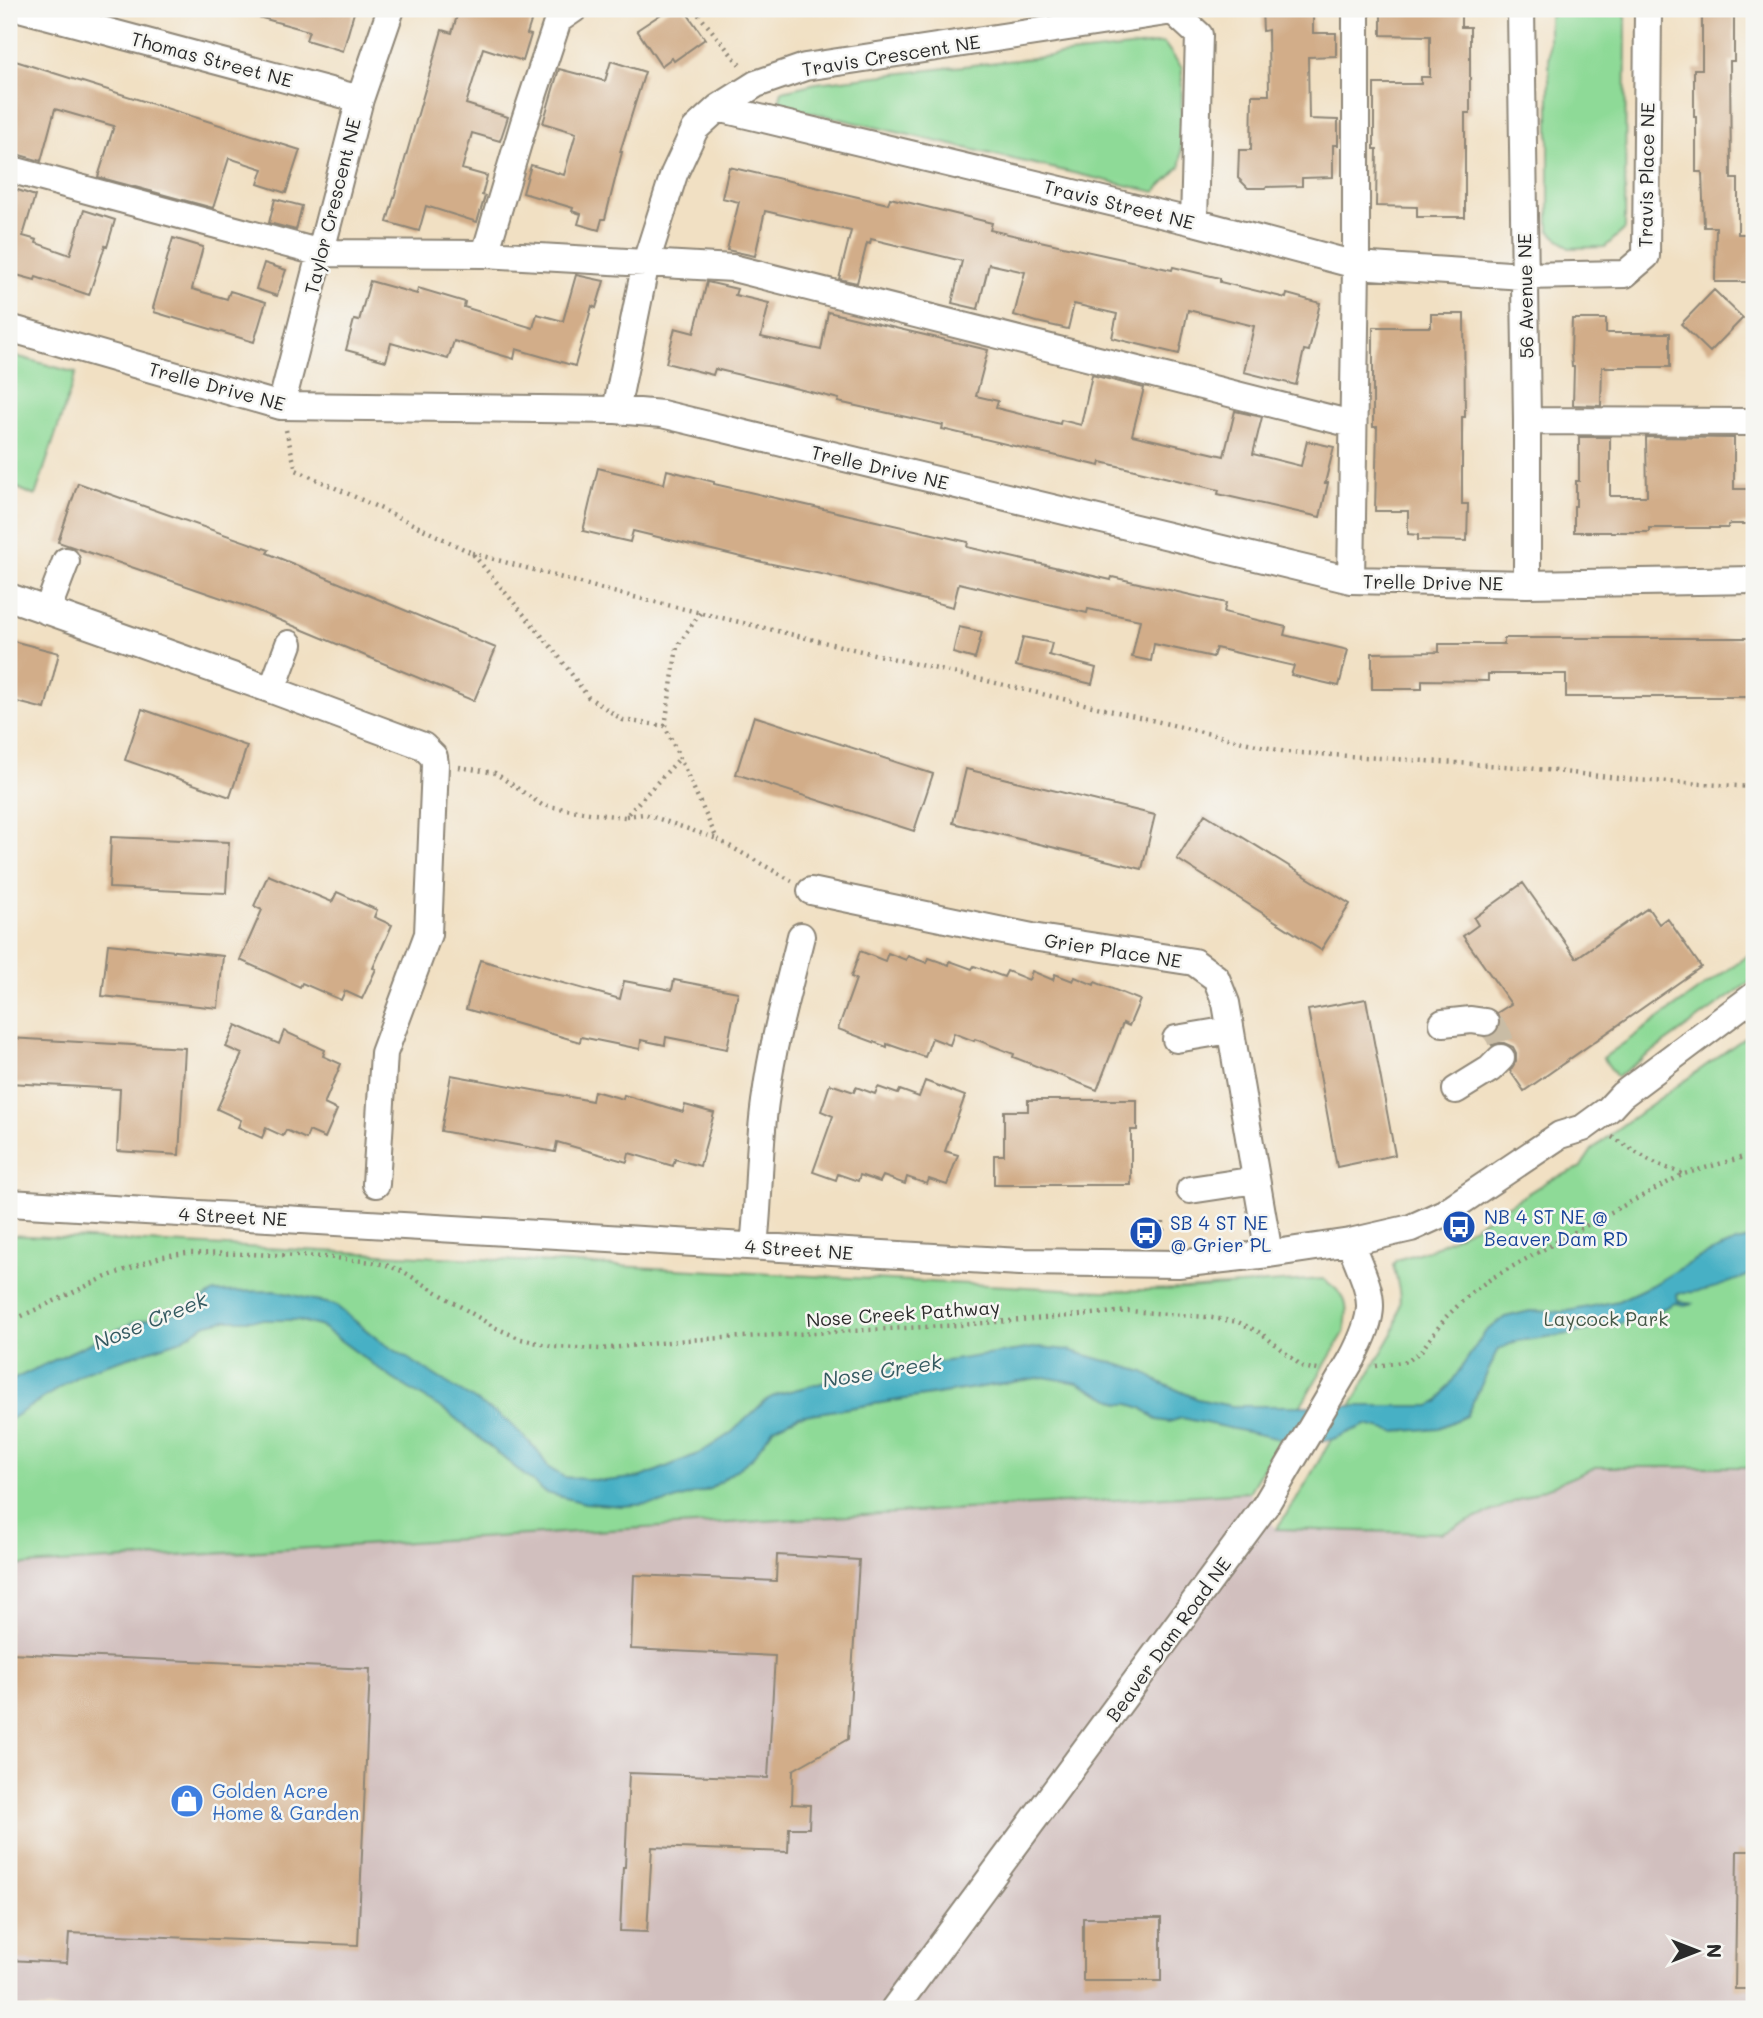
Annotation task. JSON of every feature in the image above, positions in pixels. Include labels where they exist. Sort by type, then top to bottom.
[{"type":"street","name":"Thomas Street NE","points":[[23,9],[360,99]]},
{"type":"street","name":"Taylor Crescent NE","points":[[281,406],[360,99],[391,9]]},
{"type":"street","points":[[485,254],[558,20],[574,9]]},
{"type":"street","points":[[1351,580],[1356,265],[1356,9]]},
{"type":"street","name":"56 Avenue NE","points":[[1521,9],[1527,584]]},
{"type":"street","name":"Travis Place NE","points":[[1524,276],[1625,274],[1646,256],[1648,9]]},
{"type":"street","name":"Travis Crescent NE","points":[[616,410],[646,262],[674,174],[695,129],[718,108],[756,84],[804,67],[1173,11],[1199,35],[1194,222]]},
{"type":"street","name":"Travis Street NE","points":[[718,108],[1194,222],[1356,265],[1524,276]]},
{"type":"street","points":[[9,169],[321,253],[485,254],[733,268],[1352,425]]},
{"type":"street","name":"Trelle Drive NE","points":[[9,328],[281,406],[616,410],[662,414],[1351,580],[1527,584],[1754,580]]},
{"type":"street","points":[[1527,421],[1754,422]]},
{"type":"street","points":[[47,611],[66,561]]},
{"type":"street","points":[[9,597],[423,746],[435,761],[428,934],[384,1053],[376,1184]]},
{"type":"street","points":[[272,690],[289,644]]},
{"type":"street","name":"Grier Place NE","points":[[811,891],[1032,937],[1194,962],[1216,978],[1226,1003],[1269,1254]]},
{"type":"street","points":[[754,1245],[765,1097],[772,1053],[801,936]]},
{"type":"street","name":"4 Street NE","points":[[9,1203],[879,1254],[1095,1264],[1178,1264],[1269,1254],[1350,1242],[1411,1227],[1444,1213],[1560,1135],[1583,1128],[1609,1109],[1622,1095],[1754,996]]},
{"type":"street","points":[[1443,1023],[1471,1020],[1485,1022]]},
{"type":"street","points":[[1176,1038],[1230,1030]]},
{"type":"street","points":[[1456,1090],[1490,1069],[1501,1058]]},
{"type":"street","points":[[1191,1190],[1256,1180]]},
{"type":"street","name":"Beaver Dam Road NE","points":[[894,2009],[1265,1506],[1349,1365],[1366,1331],[1371,1308],[1369,1289],[1350,1242]]},
{"type":"path","points":[[694,9],[756,84]]},
{"type":"path","points":[[281,406],[296,470],[472,553],[613,592],[1286,752],[1519,767],[1635,780],[1754,787]]},
{"type":"path","points":[[472,553],[588,697],[623,720],[665,726]]},
{"type":"path","points":[[700,612],[677,647],[665,726],[717,839]]},
{"type":"path","points":[[625,817],[680,758]]},
{"type":"path","points":[[435,761],[495,773],[542,804],[625,817],[645,814],[717,839],[811,891]]},
{"type":"path","points":[[1604,1133],[1656,1164],[1684,1174]]},
{"type":"path","name":"Nose Creek Pathway","points":[[9,1322],[106,1277],[163,1256],[187,1253],[250,1254],[325,1257],[386,1265],[404,1272],[494,1327],[521,1339],[555,1347],[602,1349],[687,1340],[960,1325],[1129,1311],[1238,1322],[1261,1333],[1303,1367],[1317,1370],[1349,1365],[1389,1365],[1408,1361],[1421,1351],[1446,1317],[1482,1285],[1684,1174],[1754,1154]]},
{"type":"path","points":[[1163,1222],[1163,1233]]},
{"type":"shaded area","points":[[1596,1467],[1754,1467],[1754,2009],[9,2009],[9,1566],[1249,1492],[1276,1529],[1441,1533]]},
{"type":"green space","points":[[1559,9],[1617,9],[1626,16],[1625,229],[1605,247],[1569,248],[1549,230],[1549,17]]},
{"type":"green space","points":[[1164,43],[1182,68],[1181,166],[1155,192],[797,109],[779,102],[782,91],[816,83]]},
{"type":"green space","points":[[9,354],[76,373],[35,496],[9,484]]},
{"type":"green space","points":[[1754,951],[1754,979],[1617,1077],[1603,1058]]},
{"type":"green space","name":"Laycock Park","points":[[1754,1031],[1754,1467],[1596,1467],[1441,1533],[1276,1529],[1295,1502],[1393,1333],[1400,1299],[1393,1265],[1396,1260],[1431,1249],[1548,1181],[1580,1168],[1592,1150],[1617,1129]]},
{"type":"green space","points":[[9,1235],[1103,1291],[1185,1289],[1323,1279],[1342,1296],[1346,1315],[1344,1333],[1249,1492],[9,1566]]},
{"type":"water","name":"Nose Creek","points":[[1754,1238],[1754,1273],[1717,1287],[1677,1295],[1678,1301],[1694,1303],[1675,1303],[1641,1319],[1570,1334],[1517,1341],[1499,1349],[1466,1416],[1439,1428],[1395,1432],[1366,1425],[1333,1439],[1299,1443],[1182,1418],[1169,1422],[1157,1420],[1142,1408],[1121,1404],[1078,1383],[1044,1377],[799,1416],[774,1428],[751,1459],[710,1489],[665,1503],[621,1506],[585,1503],[546,1493],[449,1413],[393,1379],[322,1327],[297,1320],[226,1320],[207,1324],[179,1341],[86,1371],[9,1420],[9,1383],[16,1378],[132,1323],[184,1311],[214,1292],[276,1291],[335,1305],[380,1341],[508,1421],[536,1449],[549,1468],[564,1477],[605,1481],[642,1477],[700,1453],[731,1433],[766,1400],[778,1394],[853,1375],[1040,1347],[1068,1350],[1144,1372],[1157,1381],[1198,1399],[1231,1406],[1430,1406],[1438,1402],[1486,1331],[1505,1317],[1530,1311],[1563,1312],[1618,1301],[1656,1283],[1696,1259],[1736,1242]]},
{"type":"building","points":[[252,9],[355,9],[343,51],[306,40],[309,31],[251,15]]},
{"type":"building","points":[[459,9],[523,9],[534,12],[527,34],[531,35],[523,61],[483,48],[466,104],[508,117],[500,141],[472,133],[462,169],[487,176],[482,195],[485,196],[477,222],[426,206],[419,231],[387,222],[442,30],[452,33]]},
{"type":"building","points":[[669,9],[684,9],[705,39],[674,61],[672,58],[661,66],[637,30]]},
{"type":"building","points":[[1262,9],[1313,9],[1313,33],[1336,33],[1336,56],[1308,57],[1309,119],[1338,120],[1338,145],[1333,145],[1333,177],[1302,178],[1302,186],[1265,188],[1248,188],[1238,178],[1239,150],[1251,150],[1252,95],[1269,95],[1268,30],[1263,31]]},
{"type":"building","points":[[1381,10],[1461,11],[1461,27],[1470,27],[1470,113],[1465,113],[1465,217],[1417,217],[1417,207],[1376,206],[1374,84],[1421,84],[1421,77],[1430,77],[1430,36],[1381,35]]},
{"type":"building","points":[[1702,15],[1734,15],[1734,61],[1730,61],[1731,179],[1738,179],[1738,234],[1753,234],[1752,282],[1715,282],[1716,227],[1704,227],[1702,172],[1696,172],[1694,117],[1694,69],[1702,69]]},
{"type":"building","points":[[9,59],[300,150],[286,193],[258,184],[263,169],[229,158],[213,208],[98,177],[114,126],[55,109],[41,161],[9,152]]},
{"type":"building","points":[[611,61],[645,72],[620,152],[605,219],[602,219],[599,230],[578,224],[581,214],[572,211],[573,208],[523,193],[531,165],[564,175],[576,133],[543,123],[559,69],[605,81]]},
{"type":"building","points":[[729,167],[888,204],[890,198],[992,223],[990,230],[1172,270],[1173,267],[1220,278],[1220,282],[1320,303],[1309,351],[1304,350],[1296,385],[1244,372],[1254,326],[1188,310],[1179,354],[1112,338],[1117,314],[1074,304],[1068,329],[1037,322],[1014,315],[1025,272],[989,264],[978,309],[952,303],[962,261],[871,239],[870,244],[867,243],[857,283],[839,279],[851,231],[765,211],[755,256],[727,250],[739,202],[722,198]]},
{"type":"building","points":[[9,187],[35,196],[23,236],[70,255],[84,210],[115,220],[89,295],[36,277],[35,280],[9,273]]},
{"type":"building","points":[[275,199],[302,206],[296,230],[269,223]]},
{"type":"building","points":[[173,238],[203,247],[192,289],[227,299],[230,291],[266,302],[254,342],[154,312]]},
{"type":"building","points":[[264,263],[286,270],[277,296],[256,289]]},
{"type":"building","points":[[576,275],[604,281],[596,308],[592,306],[575,366],[516,349],[514,359],[454,341],[448,359],[391,343],[386,361],[346,350],[354,320],[359,321],[370,281],[417,294],[418,288],[465,302],[464,307],[533,328],[537,314],[563,321]]},
{"type":"building","points":[[707,282],[737,289],[735,295],[769,303],[761,337],[821,350],[828,312],[988,350],[976,396],[998,401],[996,408],[1060,424],[1061,420],[1081,425],[1092,375],[1144,388],[1132,435],[1224,456],[1235,411],[1262,417],[1253,454],[1301,466],[1307,441],[1334,447],[1320,517],[1218,494],[1219,490],[1101,462],[1100,466],[942,429],[943,425],[838,402],[839,399],[715,369],[713,375],[666,363],[675,328],[694,333]]},
{"type":"building","points":[[1714,290],[1743,318],[1710,352],[1681,324]]},
{"type":"building","points":[[1431,314],[1464,314],[1462,504],[1468,504],[1467,541],[1418,540],[1418,535],[1408,534],[1408,511],[1375,511],[1377,427],[1373,427],[1373,327],[1431,327]]},
{"type":"building","points":[[1572,319],[1606,319],[1606,333],[1670,333],[1670,367],[1602,367],[1601,406],[1573,405]]},
{"type":"building","points":[[1579,437],[1610,437],[1610,496],[1647,496],[1646,437],[1734,438],[1734,489],[1754,489],[1754,524],[1731,524],[1728,528],[1649,528],[1649,532],[1574,532],[1576,481],[1579,481]]},
{"type":"building","points":[[598,468],[664,484],[667,470],[714,484],[968,542],[967,547],[1226,603],[1224,612],[1286,627],[1284,635],[1348,650],[1339,686],[1291,675],[1294,666],[1216,648],[1213,657],[1154,644],[1151,661],[1132,657],[1140,620],[1088,609],[1087,613],[959,583],[953,607],[633,531],[630,542],[583,531]]},
{"type":"building","points":[[78,483],[269,550],[267,553],[496,648],[474,701],[248,607],[58,542]]},
{"type":"building","points":[[959,627],[982,632],[975,659],[953,653]]},
{"type":"building","points":[[1023,637],[1052,643],[1049,655],[1096,668],[1092,684],[1016,666]]},
{"type":"building","points":[[1504,638],[1754,638],[1754,697],[1566,697],[1566,674],[1488,674],[1488,681],[1422,680],[1422,689],[1372,689],[1372,653],[1439,652],[1439,644],[1504,644]]},
{"type":"building","points":[[9,640],[59,653],[45,709],[9,700]]},
{"type":"building","points":[[142,709],[247,746],[230,797],[125,760]]},
{"type":"building","points":[[754,716],[933,774],[914,831],[736,774]]},
{"type":"building","points":[[966,769],[1155,815],[1142,869],[953,823]]},
{"type":"building","points":[[1205,814],[1350,904],[1321,950],[1177,859]]},
{"type":"building","points":[[111,837],[229,842],[226,893],[109,888]]},
{"type":"building","points":[[268,875],[332,902],[337,892],[377,910],[374,917],[392,925],[362,999],[345,991],[341,1000],[302,983],[300,987],[240,960],[262,910],[254,906]]},
{"type":"building","points":[[1523,883],[1576,958],[1648,908],[1659,924],[1667,918],[1701,967],[1524,1091],[1510,1071],[1516,1061],[1513,1047],[1504,1043],[1492,1045],[1486,1037],[1498,1031],[1501,1024],[1497,1013],[1511,1004],[1463,936],[1478,925],[1474,918]]},
{"type":"building","points":[[108,944],[223,956],[218,1008],[102,996]]},
{"type":"building","points":[[860,951],[885,961],[888,953],[906,960],[908,956],[927,963],[929,958],[949,965],[950,961],[1004,977],[1007,971],[1029,980],[1032,971],[1053,980],[1055,974],[1073,981],[1075,977],[1140,1000],[1129,1026],[1123,1023],[1097,1090],[1013,1057],[1014,1054],[954,1033],[950,1045],[932,1038],[925,1057],[887,1044],[887,1047],[838,1029],[856,979],[851,977]]},
{"type":"building","points":[[480,960],[620,999],[624,981],[672,990],[674,980],[738,992],[727,1049],[666,1037],[665,1045],[641,1040],[640,1049],[581,1037],[580,1042],[466,1009]]},
{"type":"building","points":[[1366,999],[1395,1155],[1337,1167],[1308,1010]]},
{"type":"building","points":[[236,1025],[279,1044],[284,1031],[325,1050],[323,1056],[341,1064],[324,1104],[337,1110],[325,1138],[309,1131],[306,1139],[286,1130],[283,1136],[266,1128],[262,1138],[238,1127],[241,1120],[217,1109],[242,1054],[226,1047]]},
{"type":"building","points":[[9,1038],[185,1048],[179,1155],[117,1151],[120,1089],[9,1083]]},
{"type":"building","points":[[451,1075],[592,1101],[594,1091],[623,1099],[624,1095],[683,1112],[685,1105],[714,1113],[700,1166],[675,1159],[673,1166],[629,1153],[627,1162],[557,1142],[555,1152],[441,1131]]},
{"type":"building","points":[[925,1081],[965,1096],[945,1151],[958,1155],[947,1185],[929,1179],[927,1184],[907,1177],[905,1184],[883,1176],[880,1182],[860,1175],[858,1181],[838,1174],[836,1180],[813,1172],[833,1116],[821,1111],[830,1084],[854,1092],[856,1087],[875,1094],[878,1087],[898,1094],[900,1090],[919,1097]]},
{"type":"building","points":[[1028,1100],[1137,1100],[1137,1130],[1131,1130],[1131,1185],[994,1185],[994,1155],[1004,1155],[1004,1111],[1028,1111]]},
{"type":"building","points":[[777,1555],[859,1560],[848,1739],[793,1770],[792,1804],[810,1805],[809,1828],[789,1828],[788,1852],[652,1847],[647,1932],[620,1931],[629,1773],[768,1778],[775,1656],[631,1649],[634,1575],[776,1581]]},
{"type":"building","name":"Golden Acre Home & Garden","points":[[9,1653],[370,1669],[358,1945],[69,1933],[67,1963],[9,1960]]},
{"type":"building","points":[[1737,1851],[1754,1851],[1754,1989],[1735,1989]]},
{"type":"building","points":[[1083,1918],[1161,1918],[1161,1981],[1083,1981]]},
{"type":"tunnel","points":[[1485,1022],[1499,1037],[1501,1058]]},
{"type":"place","name":"NB 4 ST NE @ Beaver Dam RD","points":[[1459,1227]]},
{"type":"place","name":"SB 4 ST NE @ Grier PL","points":[[1146,1233]]},
{"type":"place","name":"Golden Acre Home & Garden","points":[[187,1801]]}]
